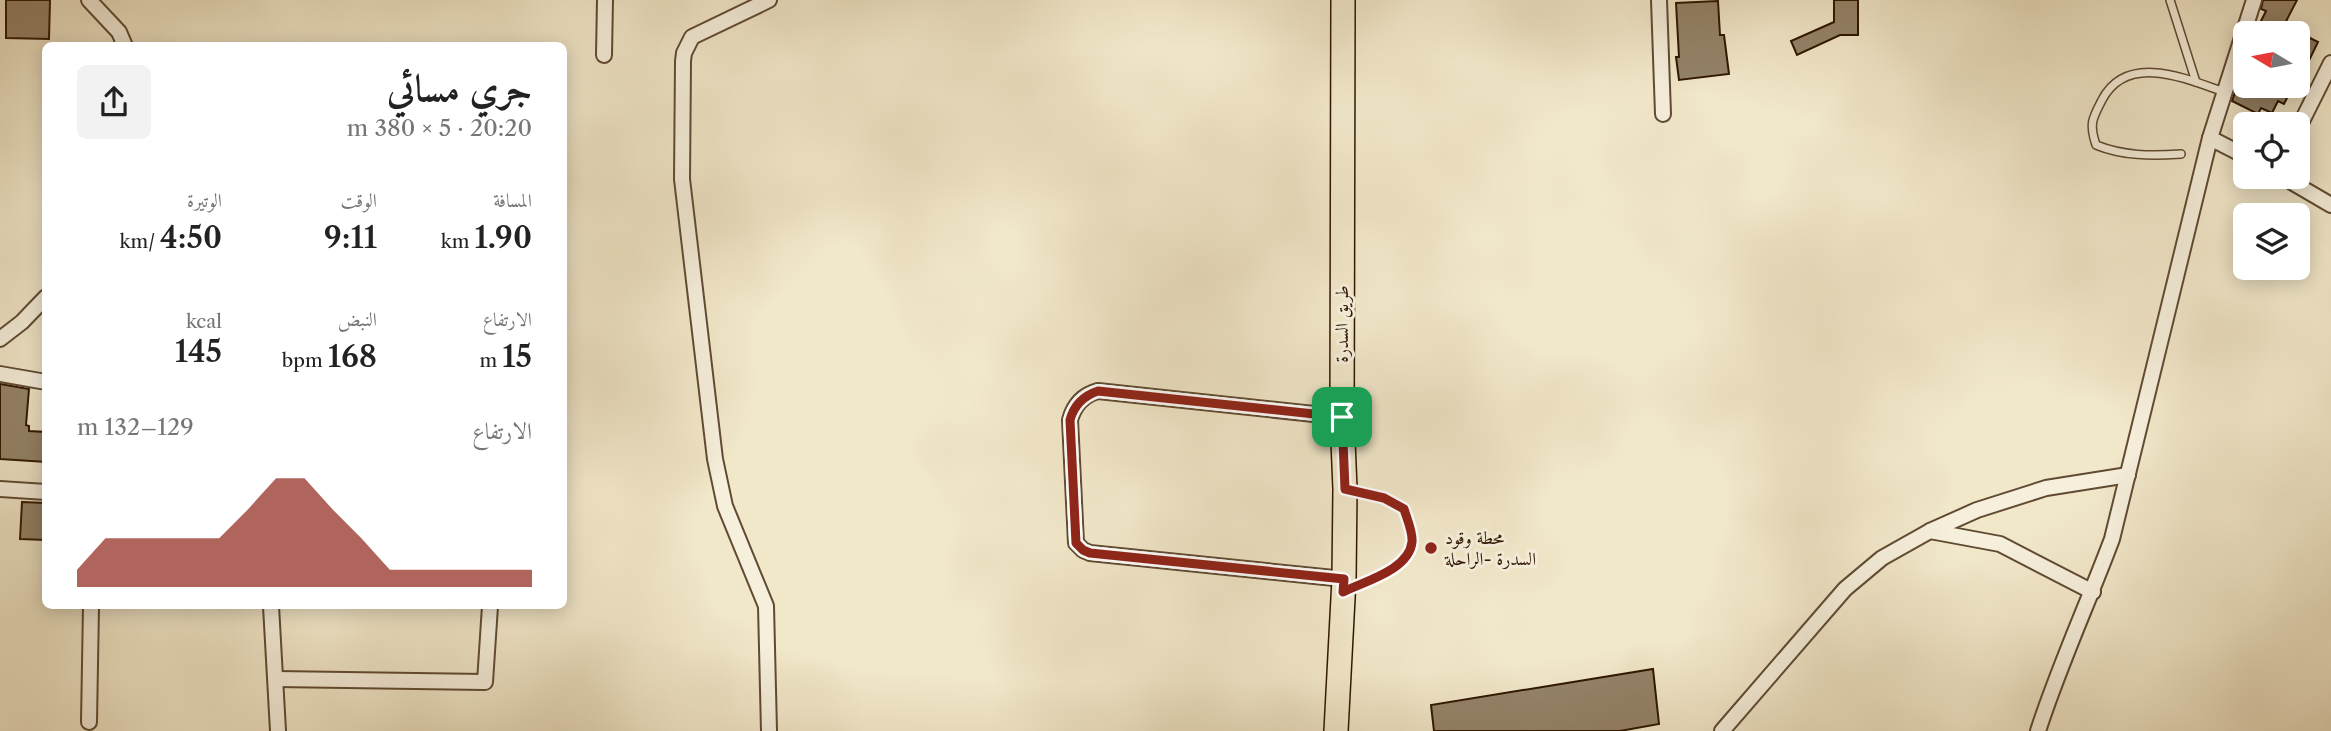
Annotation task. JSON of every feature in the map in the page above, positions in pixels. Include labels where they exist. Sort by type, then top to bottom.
[{"type":"main road","name":"طريق السدرة","points":[[1336,731],[1345,489],[1342,417],[1343,0]]},
{"type":"street","points":[[89,0],[119,32],[123,42]]},
{"type":"street","points":[[604,55],[606,0]]},
{"type":"street","points":[[769,0],[692,37],[688,43],[683,61],[682,179],[721,494],[767,612],[769,731]]},
{"type":"street","points":[[1333,0],[1343,0]]},
{"type":"street","points":[[1659,0],[1663,114]]},
{"type":"street","points":[[2038,731],[2112,539],[2210,138],[2254,0]]},
{"type":"street","points":[[2306,112],[2331,63]]},
{"type":"street","points":[[2210,138],[2233,150]]},
{"type":"street","points":[[2304,189],[2331,205]]},
{"type":"street","points":[[0,339],[42,301]]},
{"type":"street","points":[[0,374],[42,381]]},
{"type":"street","points":[[1342,417],[1098,391],[1088,394],[1077,404],[1070,420],[1076,543],[1083,550],[1343,585]]},
{"type":"street","points":[[1722,731],[1845,589],[1882,558],[1930,531],[1977,510],[2046,488],[2128,475]]},
{"type":"street","points":[[0,489],[42,492]]},
{"type":"street","points":[[1930,531],[2000,544],[2093,592]]},
{"type":"street","points":[[89,722],[91,609]]},
{"type":"street","points":[[271,609],[278,731]]},
{"type":"street","points":[[276,678],[485,682],[491,609]]},
{"type":"lane","points":[[2170,0],[2196,82]]},
{"type":"lane","points":[[2180,154],[2137,155],[2110,151],[2096,145],[2091,130],[2092,118],[2106,93],[2120,81],[2139,73],[2168,73],[2224,92]]},
{"type":"lane","points":[[1343,585],[1393,568],[1409,554],[1412,539],[1404,509],[1384,498],[1345,489]]},
{"type":"building","points":[[6,0],[50,0],[49,39],[6,38]]},
{"type":"building","points":[[1834,0],[1858,0],[1858,35],[1840,35],[1797,55],[1791,41],[1834,22]]},
{"type":"building","points":[[2263,0],[2297,0],[2286,21],[2261,21],[2266,11],[2261,9]]},
{"type":"building","points":[[1718,1],[1720,35],[1724,35],[1729,74],[1679,80],[1676,57],[1679,57],[1676,3]]},
{"type":"building","points":[[2310,38],[2318,42],[2310,58]]},
{"type":"building","points":[[2233,98],[2287,98],[2284,104],[2278,101],[2272,112],[2261,108],[2259,112],[2254,112],[2232,101]]},
{"type":"building","points":[[0,384],[29,389],[26,425],[29,426],[29,431],[42,432],[42,462],[0,459]]},
{"type":"building","points":[[22,502],[42,503],[42,540],[20,539]]},
{"type":"building","points":[[1653,669],[1659,724],[1620,731],[1434,731],[1431,705]]},
{"type":"place","name":"محطة وقود السدرة -الراحلة","points":[[1431,548]]},
{"type":"route","points":[[1098,391],[1342,417],[1345,489],[1384,498],[1404,509],[1412,539],[1409,554],[1403,561],[1343,592],[1344,579],[1090,553],[1076,543],[1070,420],[1077,404],[1088,394],[1098,391]]}]
